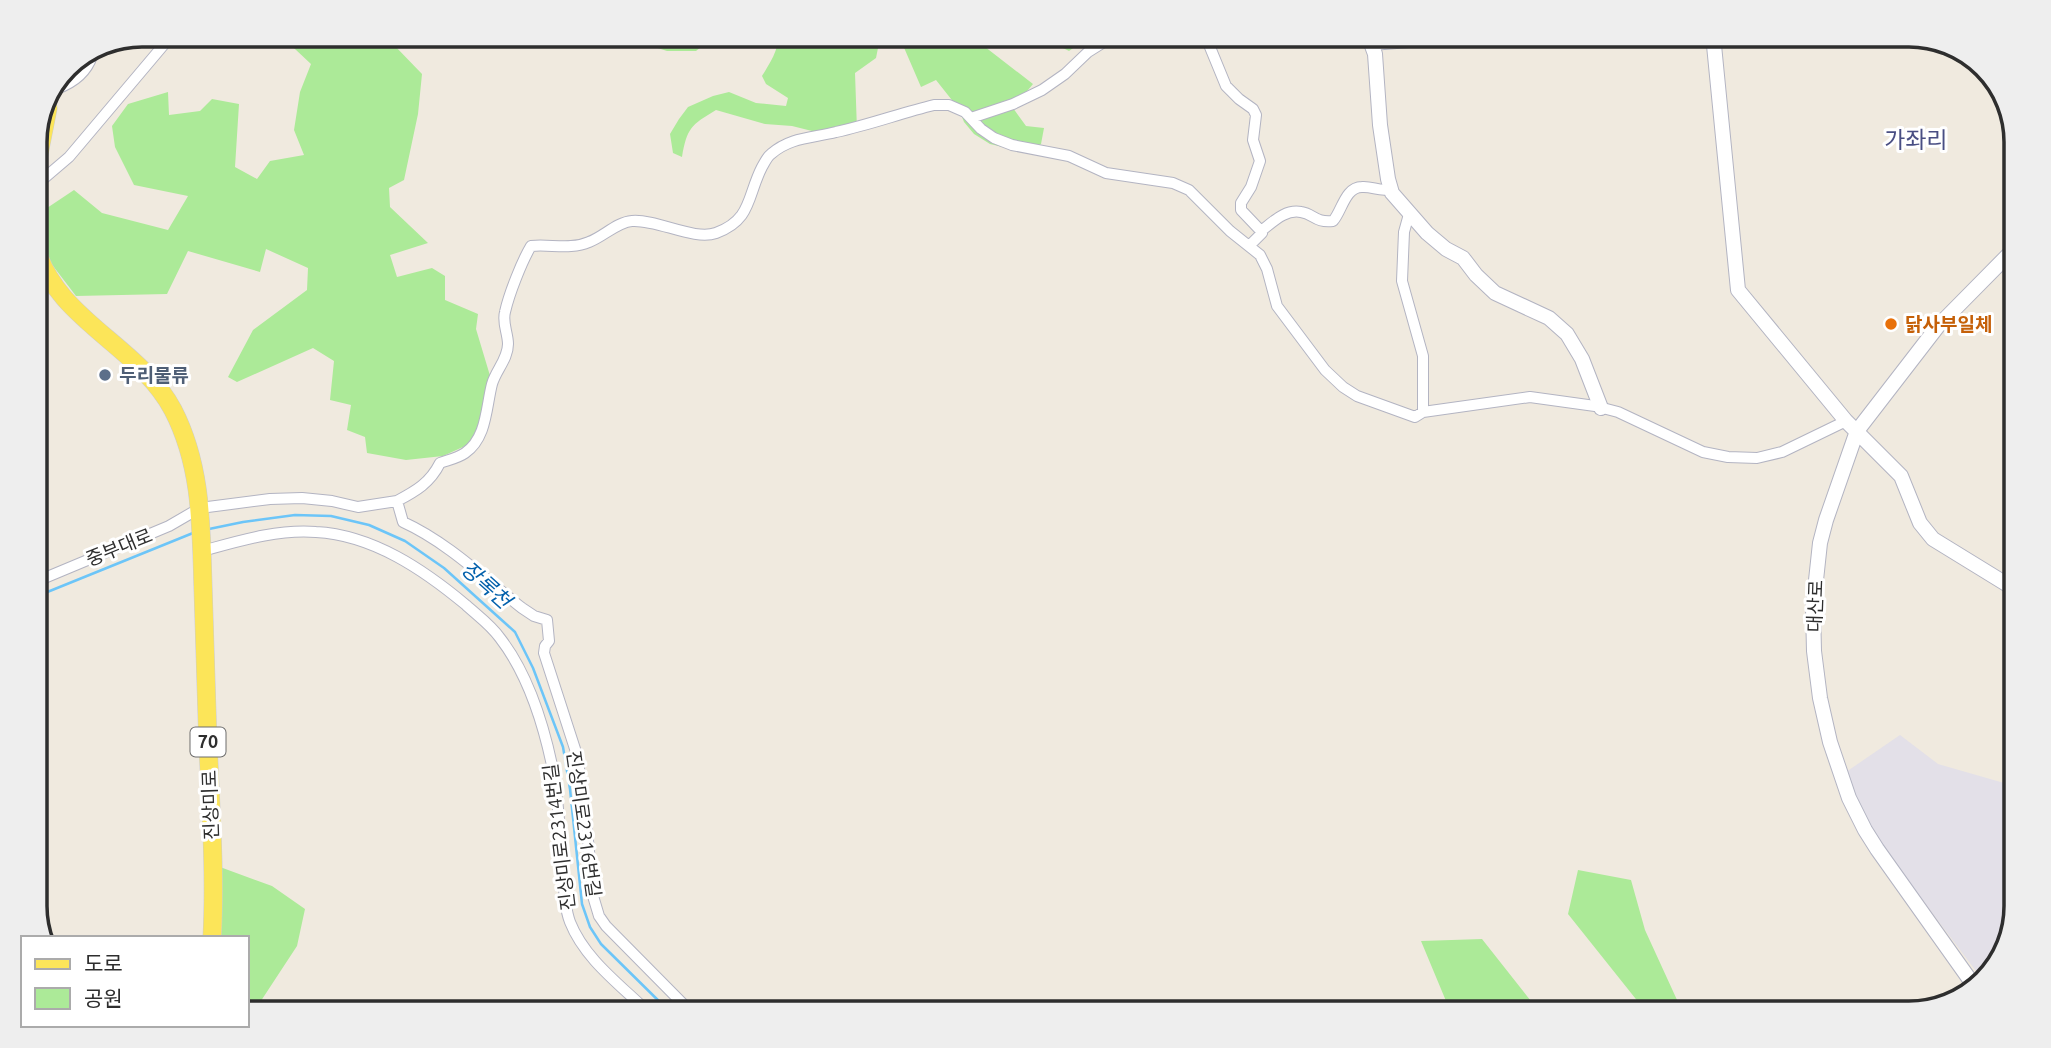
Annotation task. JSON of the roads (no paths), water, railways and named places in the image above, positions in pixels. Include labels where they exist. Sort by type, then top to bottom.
[{"type":"main road","name":"70","points":[[47,273],[75,311],[138,365],[164,395],[187,442],[197,480],[202,549]]},
{"type":"main road","name":"진상미로","points":[[202,549],[212,841],[212,936]]},
{"type":"street","points":[[47,176],[69,157],[162,47]]},
{"type":"street","points":[[971,118],[1013,104],[1042,90],[1096,47]]},
{"type":"street","points":[[1210,47],[1226,86],[1253,109],[1256,115],[1253,140],[1260,161],[1251,187],[1241,203],[1241,210],[1261,231]]},
{"type":"street","points":[[1373,47],[1376,54],[1380,125],[1392,194],[1427,233],[1446,249],[1463,258],[1495,293],[1549,318],[1567,334],[1582,359],[1601,408]]},
{"type":"street","points":[[1714,47],[1738,290],[1852,426],[1901,476],[1920,523],[1933,539],[2004,583]]},
{"type":"street","points":[[67,85],[84,72],[87,66]]},
{"type":"street","points":[[200,511],[270,499],[302,498],[358,507],[397,501],[418,490],[433,475],[440,463],[465,453],[475,443],[486,417],[493,382],[504,361],[508,344],[505,312],[531,246],[568,247],[589,243],[628,221],[642,221],[692,233],[713,234],[729,227],[745,214],[768,156],[783,145],[801,138],[836,132],[934,105],[949,105],[965,112],[994,138],[1012,145],[1069,156],[1106,173],[1173,183],[1189,190],[1230,231],[1260,255],[1267,269],[1277,306],[1325,370],[1357,396],[1415,417],[1423,412],[1530,397],[1618,412],[1703,452],[1728,457],[1757,458],[1782,452],[1852,426]]},
{"type":"street","points":[[1250,246],[1261,231],[1280,215],[1301,212],[1324,222],[1333,221],[1353,190],[1361,186],[1382,191],[1391,189]]},
{"type":"street","points":[[1409,214],[1404,232],[1402,281],[1423,356],[1423,412]]},
{"type":"street","name":"대산로","points":[[1969,979],[1865,830],[1843,782],[1825,720],[1814,651],[1813,608],[1815,575],[1826,520],[1852,426],[1938,326],[2004,259]]},
{"type":"street","name":"진상미로2316번길","points":[[397,501],[403,522],[436,541],[522,608],[547,620],[549,641],[544,653],[576,752],[584,796],[595,908],[606,926],[680,1001]]},
{"type":"street","name":"중부대로","points":[[47,577],[200,511]]},
{"type":"street","name":"진상미로2314번길","points":[[202,549],[252,538],[298,532],[317,532],[354,539],[405,561],[491,627],[508,650],[526,685],[548,750],[555,785],[565,901],[571,923],[594,960],[637,1001]]},
{"type":"waterway","name":"장록천","points":[[209,529],[295,515],[331,516],[369,525],[405,541],[444,568],[515,632],[533,668],[563,747],[582,904],[590,927],[601,944],[659,1001]]},
{"type":"waterway","name":"장록천","points":[[47,592],[193,533]]},
{"type":"place","name":"닭사부일체","points":[[1891,324]]},
{"type":"place","name":"두리물류","points":[[105,375]]},
{"type":"district","name":"가좌리","points":[[1916,140]]}]
